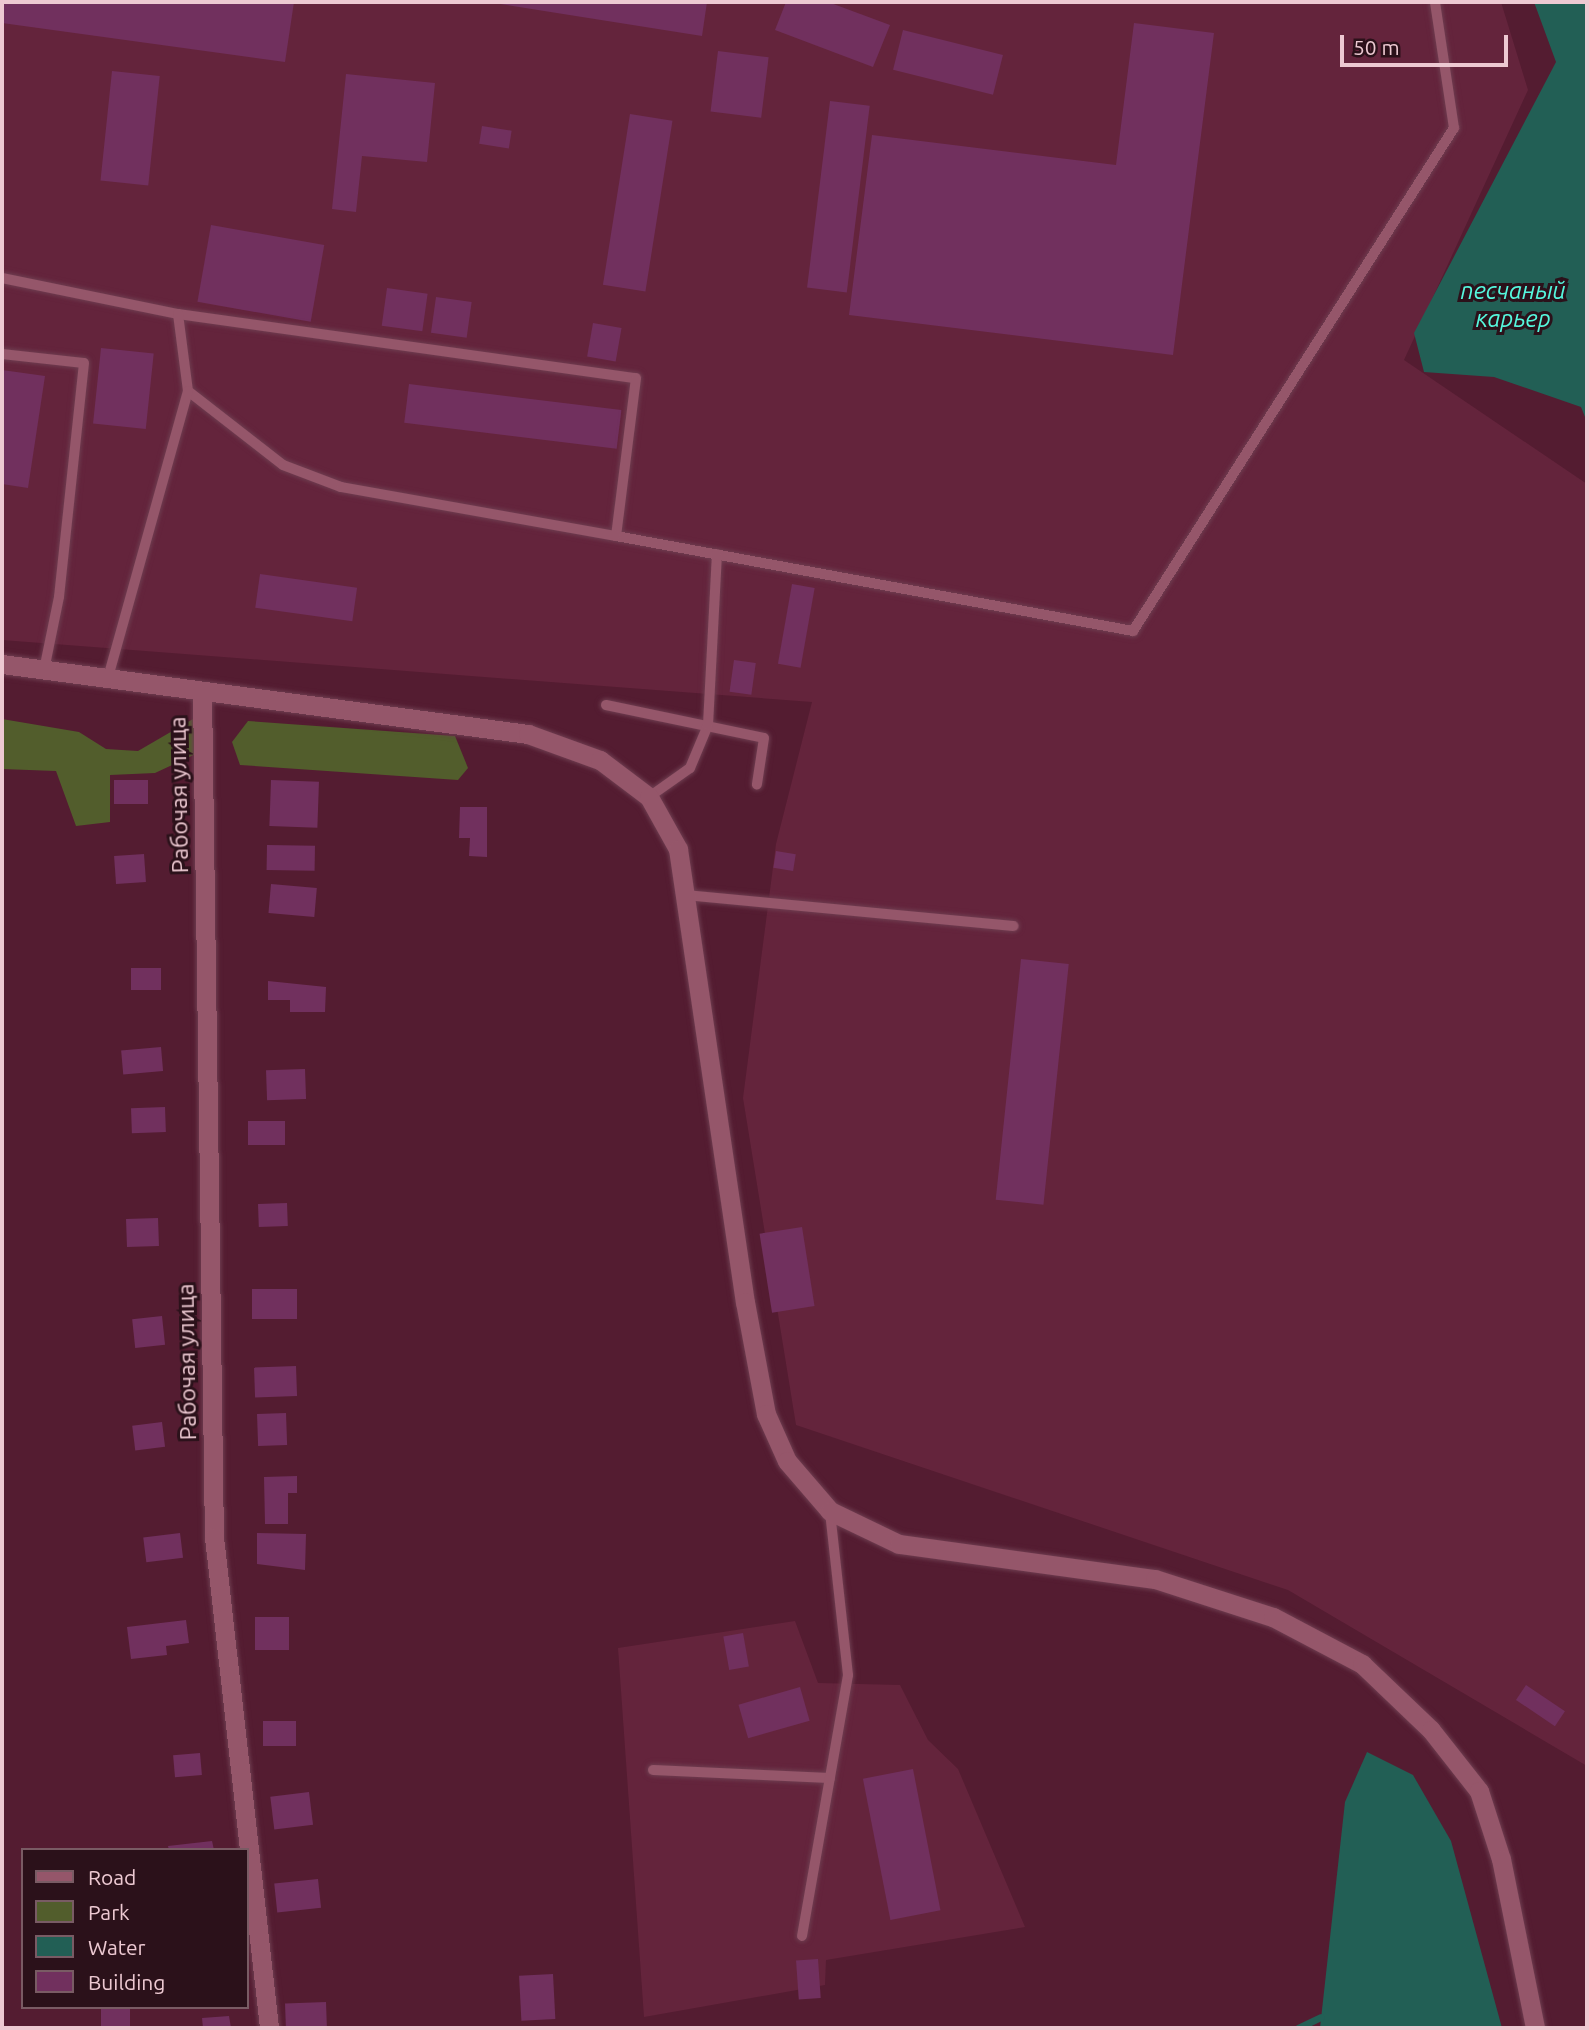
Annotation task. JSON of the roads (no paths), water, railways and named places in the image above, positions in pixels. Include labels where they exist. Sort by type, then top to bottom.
[{"type":"street","points":[[2,664],[106,682],[202,691],[527,734],[600,760],[649,797],[678,849],[766,1414],[787,1461],[830,1511],[899,1544],[1155,1579],[1273,1618],[1362,1664],[1431,1730],[1479,1791],[1501,1859],[1535,2028]]},
{"type":"street","name":"Рабочая улица","points":[[202,691],[215,1537],[269,2028]]},
{"type":"lane","points":[[188,391],[284,465],[341,487],[1133,631],[1454,128],[1435,2]]},
{"type":"lane","points":[[2,278],[178,314],[636,378],[617,536]]},
{"type":"lane","points":[[106,682],[188,391],[178,314]]},
{"type":"lane","points":[[2,354],[83,363],[59,597],[44,671]]},
{"type":"lane","points":[[649,797],[691,768],[708,725],[717,554]]},
{"type":"lane","points":[[607,705],[764,738],[757,784]]},
{"type":"lane","points":[[685,895],[1014,926]]},
{"type":"lane","points":[[802,1936],[848,1675],[830,1511]]},
{"type":"lane","points":[[653,1770],[830,1778]]},
{"type":"water","name":"песчаный карьер","points":[[1534,2],[1587,2],[1587,422],[1581,407],[1494,377],[1424,372],[1414,333],[1556,62]]},
{"type":"water","points":[[1367,1752],[1413,1775],[1451,1841],[1502,2028],[1320,2028],[1345,1802]]},
{"type":"waterway","points":[[1298,2028],[1321,2017]]}]
